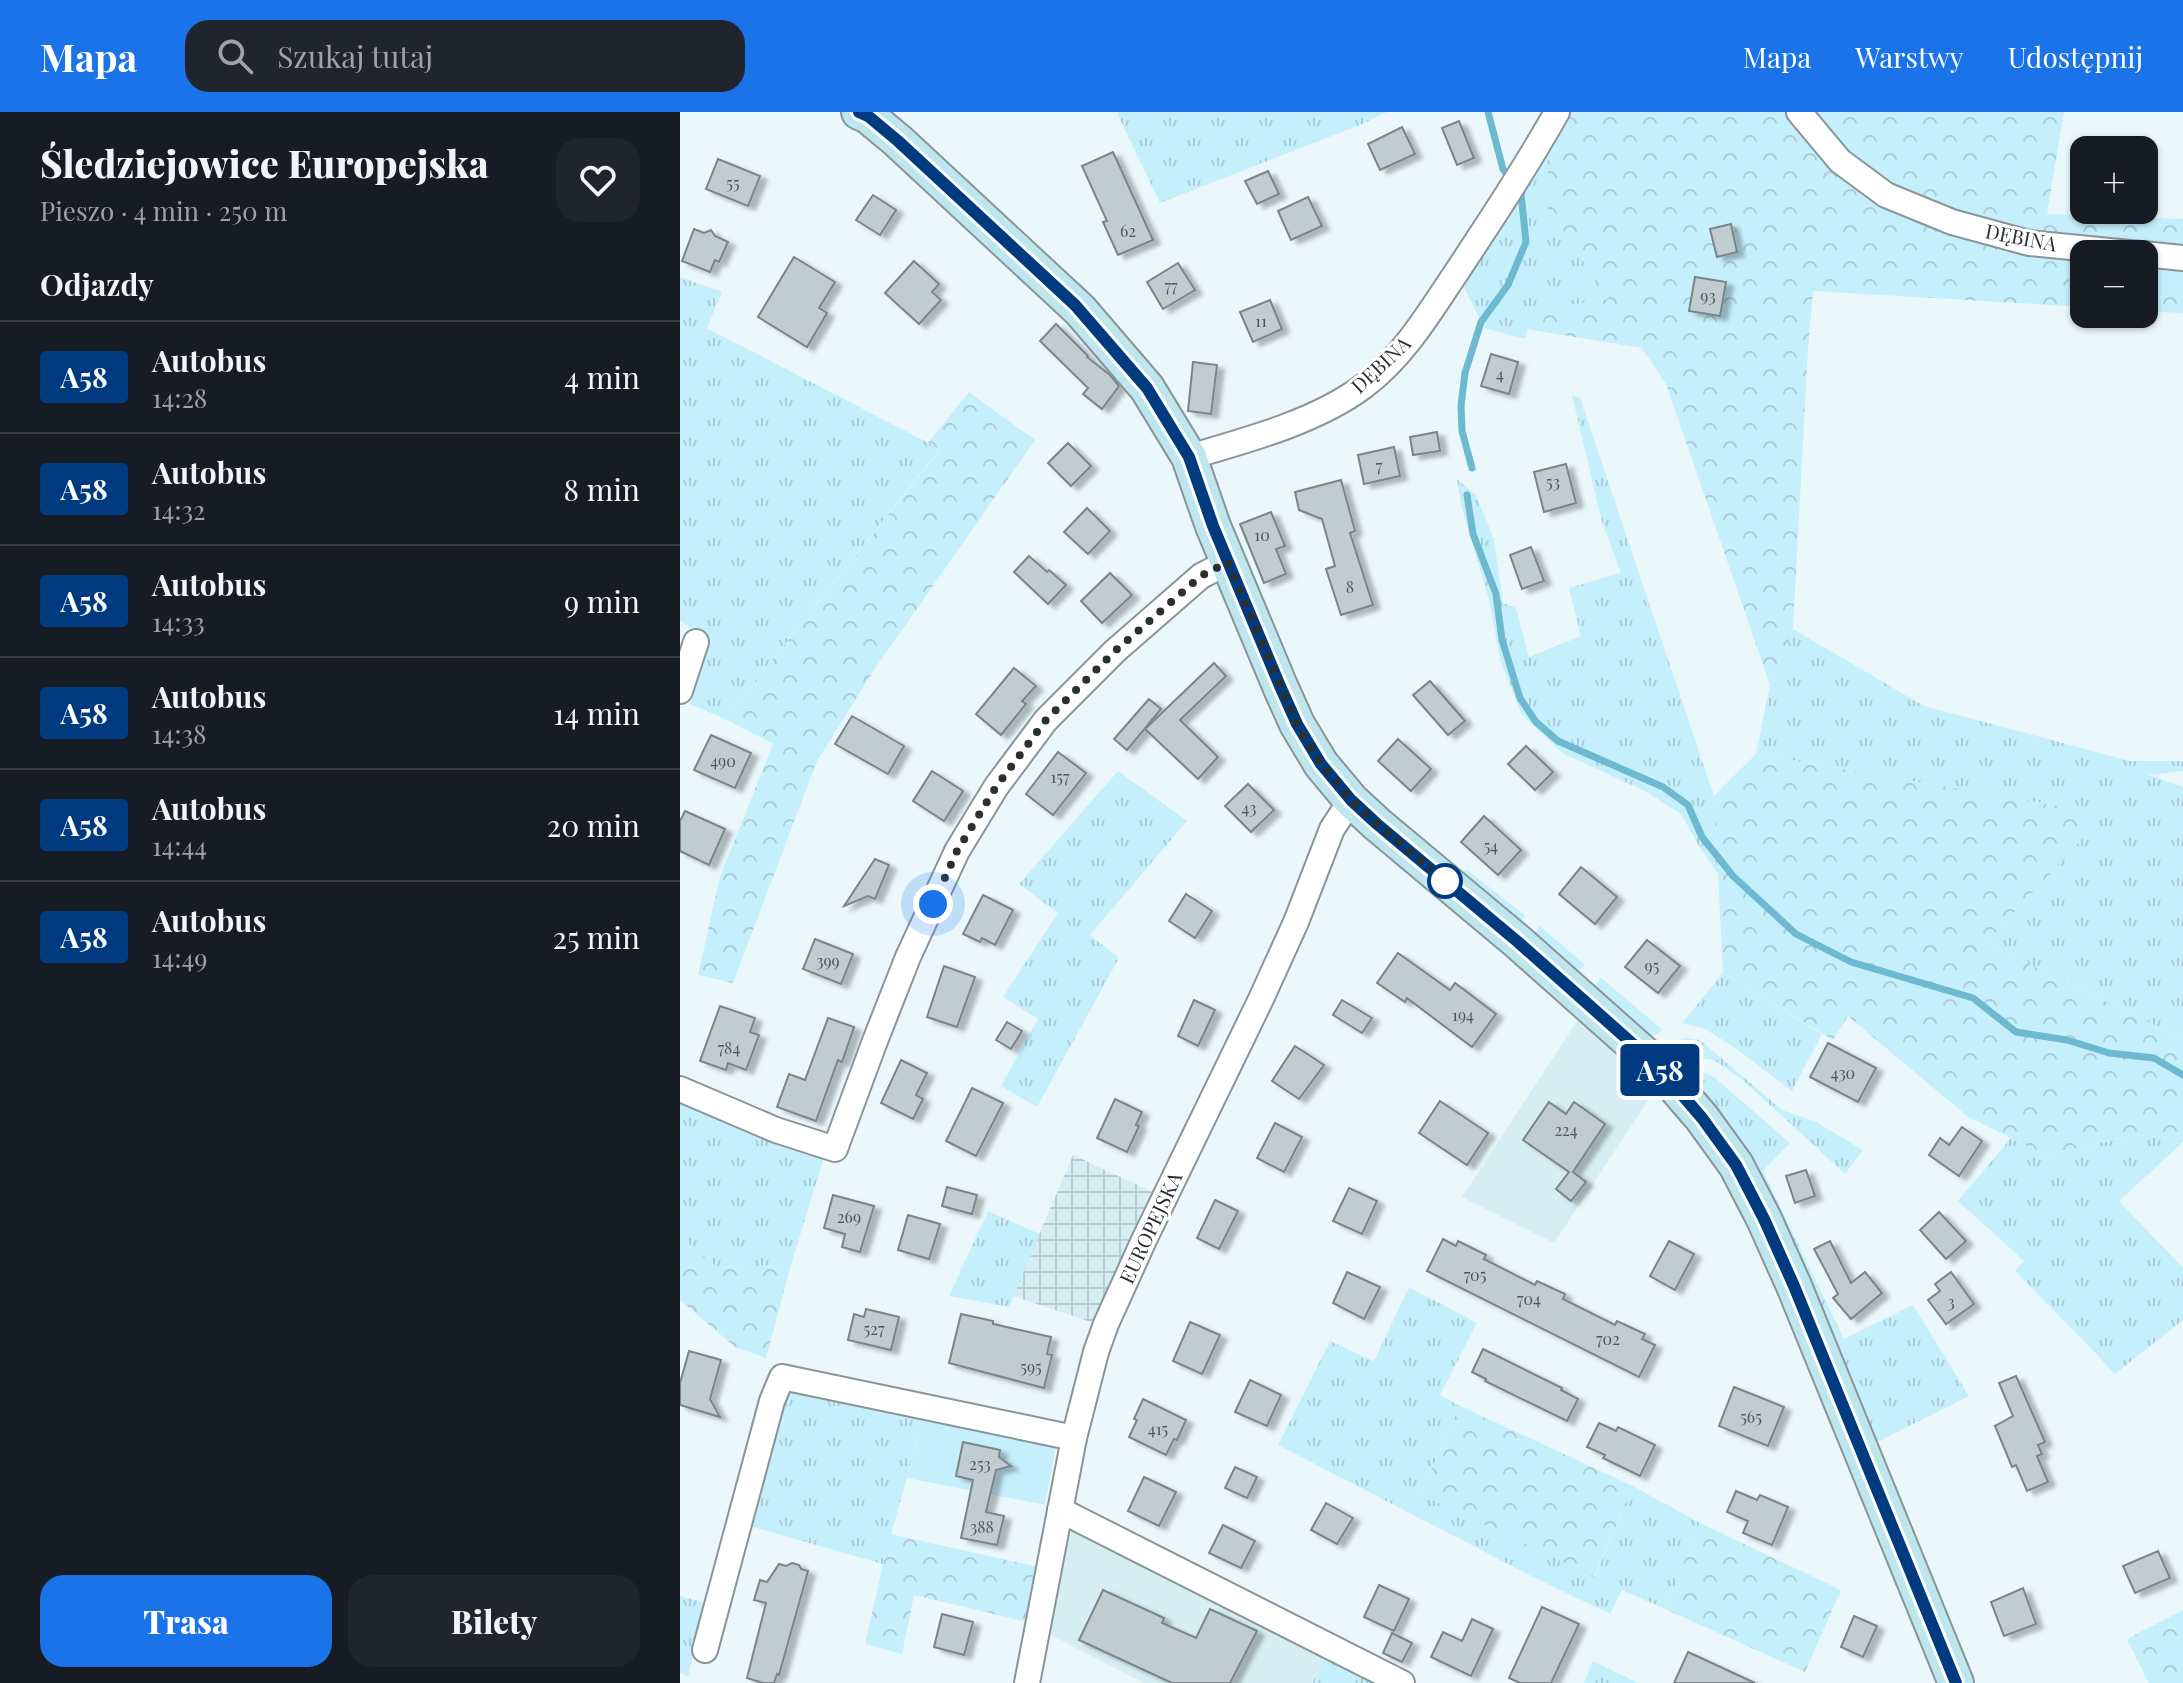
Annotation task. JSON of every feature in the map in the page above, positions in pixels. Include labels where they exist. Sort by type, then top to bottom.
[{"type":"street","points":[[859,112],[898,141],[1080,310],[1147,388],[1189,457],[1228,562],[1297,724],[1321,764],[1351,800],[1377,824],[1518,942],[1644,1054],[1702,1118],[1736,1165],[1794,1286],[1956,1683]]},
{"type":"street","name":"DĘBINA","points":[[1189,457],[1306,418],[1365,386],[1416,333],[1515,183],[1557,112]]},
{"type":"street","name":"DĘBINA","points":[[1799,112],[1840,161],[1886,195],[1939,217],[2029,243],[2070,247]]},
{"type":"street","name":"DĘBINA","points":[[2158,256],[2183,258]]},
{"type":"street","points":[[680,1089],[776,1130],[835,1149],[908,957],[957,851],[996,787],[1046,720],[1115,651],[1201,576],[1228,562]]},
{"type":"street","points":[[680,691],[696,642]]},
{"type":"street","name":"EUROPEJSKA","points":[[1027,1683],[1074,1438],[1106,1324],[1296,922],[1332,829],[1351,800]]},
{"type":"street","points":[[705,1650],[772,1401],[782,1377],[1074,1438]]},
{"type":"street","points":[[1060,1510],[1402,1683]]},
{"type":"shaded area","points":[[1579,1018],[1655,1090],[1554,1243],[1462,1197]]},
{"type":"shaded area","points":[[1073,1155],[1155,1193],[1094,1323],[1013,1296]]},
{"type":"shaded area","points":[[1073,1523],[1326,1657],[1312,1683],[1144,1683],[1047,1633]]},
{"type":"green space","points":[[1387,112],[1160,203],[1117,113]]},
{"type":"green space","points":[[1561,112],[2064,112],[2047,214],[2070,215],[2070,224],[2158,224],[2158,218],[2183,219],[2183,313],[2158,312],[2158,240],[2070,240],[2070,306],[1813,291],[1793,629],[1770,685],[1666,384],[1642,348],[1526,329],[1528,311],[1609,299],[1542,199]]},
{"type":"green space","points":[[1554,143],[1543,199],[1610,300],[1529,311],[1526,339],[1484,328],[1461,281]]},
{"type":"green space","points":[[680,277],[722,292],[707,328],[940,449],[725,719],[690,704],[710,641],[680,621]]},
{"type":"green space","points":[[969,392],[1035,440],[874,670],[817,761],[733,983],[698,975],[720,877],[773,744],[725,719],[940,450],[928,443]]},
{"type":"green space","points":[[1572,395],[1580,398],[1714,796],[1718,874],[1681,814],[1645,791],[1562,753],[1521,713],[1501,662],[1488,596],[1461,505],[1457,479],[1476,495],[1494,539],[1503,603],[1516,608],[1529,657],[1581,636],[1569,588],[1621,573],[1602,522]]},
{"type":"green space","points":[[1793,629],[1924,706],[2130,761],[2183,761],[2183,771],[2149,775],[2183,787],[2183,1039],[1986,943],[2104,814],[1756,754],[1770,685]]},
{"type":"green space","points":[[1756,754],[2105,814],[1986,943],[2183,1039],[2183,1139],[2136,1135],[2045,1155],[1967,1116],[1848,1016],[1833,1040],[1723,973],[1714,796]]},
{"type":"green space","points":[[1118,771],[1187,821],[1090,935],[1119,958],[1037,1107],[1001,1086],[1038,1019],[1003,997],[1058,913],[1019,884]]},
{"type":"green space","points":[[1466,869],[1526,916],[1514,922],[1460,876]]},
{"type":"green space","points":[[1540,926],[1585,965],[1572,972],[1535,940]]},
{"type":"green space","points":[[1723,973],[1822,1034],[1792,1091],[1734,1047],[1703,1028],[1682,1023]]},
{"type":"green space","points":[[1600,977],[1663,1030],[1655,1035],[1646,1035],[1594,990]]},
{"type":"green space","points":[[1686,1038],[1700,1040],[1782,1110],[1816,1122],[1863,1150],[1845,1174],[1744,1081],[1714,1060],[1678,1055],[1671,1046],[1674,1041]]},
{"type":"green space","points":[[1694,1071],[1714,1077],[1790,1143],[1763,1171],[1844,1339],[1913,1305],[1969,1396],[1871,1445],[1690,1083],[1690,1075]]},
{"type":"green space","points":[[680,1098],[825,1154],[791,1265],[716,1267],[680,1237]]},
{"type":"green space","points":[[2136,1135],[2183,1139],[2119,1201],[2183,1268],[2183,1320],[2115,1374],[2015,1271],[2024,1261],[1958,1201],[2011,1138],[2045,1155]]},
{"type":"green space","points":[[988,1211],[1040,1234],[1009,1307],[949,1296]]},
{"type":"green space","points":[[680,1237],[717,1267],[791,1265],[766,1358],[735,1347],[680,1300]]},
{"type":"green space","points":[[1409,1287],[1477,1323],[1440,1395],[1460,1406],[1420,1494],[1595,1576],[1633,1486],[1700,1523],[1665,1609],[1622,1590],[1610,1614],[1278,1445],[1330,1341],[1374,1361]]},
{"type":"green space","points":[[797,1391],[924,1415],[883,1564],[746,1525],[786,1395]]},
{"type":"green space","points":[[1460,1406],[1633,1486],[1594,1577],[1420,1494]]},
{"type":"green space","points":[[924,1415],[1057,1442],[1045,1505],[907,1478]]},
{"type":"green space","points":[[1700,1523],[1841,1590],[1805,1672],[1665,1609]]},
{"type":"green space","points":[[890,1534],[1038,1567],[1027,1622],[914,1595],[902,1654],[865,1644]]},
{"type":"green space","points":[[680,1596],[705,1603],[688,1677],[680,1673]]},
{"type":"green space","points":[[2183,1610],[2183,1683],[2149,1683],[2127,1639]]},
{"type":"green space","points":[[1326,1657],[1383,1683],[1312,1683]]},
{"type":"green space","points":[[1593,1661],[1638,1683],[1584,1683]]},
{"type":"building","points":[[1459,121],[1474,158],[1457,165],[1442,128]]},
{"type":"building","points":[[1402,127],[1415,154],[1380,170],[1368,144]]},
{"type":"building","points":[[1113,152],[1153,240],[1118,255],[1103,222],[1107,221],[1082,166]]},
{"type":"building","points":[[718,159],[760,176],[748,206],[706,189]]},
{"type":"building","points":[[1268,171],[1279,194],[1257,204],[1245,181]]},
{"type":"building","points":[[873,195],[896,210],[880,235],[856,220]]},
{"type":"building","points":[[1308,197],[1322,226],[1291,240],[1278,211]]},
{"type":"building","points":[[1731,224],[1737,252],[1717,257],[1710,229]]},
{"type":"building","points":[[694,229],[704,233],[711,230],[715,236],[728,242],[719,262],[715,260],[710,272],[682,261]]},
{"type":"building","points":[[794,257],[835,282],[819,308],[827,313],[807,347],[758,317]]},
{"type":"building","points":[[914,261],[939,284],[932,292],[941,300],[919,324],[885,293]]},
{"type":"building","points":[[1178,263],[1195,290],[1163,309],[1147,282]]},
{"type":"building","points":[[1695,277],[1726,282],[1720,316],[1689,311]]},
{"type":"building","points":[[1270,300],[1282,329],[1253,342],[1240,312]]},
{"type":"building","points":[[1056,324],[1119,386],[1102,409],[1083,394],[1088,388],[1040,341]]},
{"type":"building","points":[[1491,354],[1518,362],[1509,394],[1481,386]]},
{"type":"building","points":[[1193,362],[1217,365],[1211,414],[1188,411]]},
{"type":"building","points":[[1437,432],[1440,451],[1413,455],[1410,437]]},
{"type":"building","points":[[1068,443],[1091,466],[1071,486],[1048,463]]},
{"type":"building","points":[[1394,447],[1400,476],[1364,484],[1358,455]]},
{"type":"building","points":[[1566,464],[1576,503],[1544,512],[1534,472]]},
{"type":"building","points":[[1341,480],[1355,531],[1350,533],[1373,605],[1341,615],[1326,569],[1335,566],[1322,519],[1299,510],[1295,492]]},
{"type":"building","points":[[1087,508],[1110,531],[1088,554],[1064,532]]},
{"type":"building","points":[[1271,512],[1285,546],[1276,549],[1286,574],[1264,583],[1240,524]]},
{"type":"building","points":[[1531,547],[1544,581],[1522,589],[1510,555]]},
{"type":"building","points":[[1029,556],[1066,585],[1048,604],[1014,572]]},
{"type":"building","points":[[1110,573],[1132,595],[1102,623],[1081,601]]},
{"type":"building","points":[[1214,663],[1226,676],[1180,720],[1218,757],[1198,779],[1145,729]]},
{"type":"building","points":[[1014,668],[1036,686],[1022,701],[1026,704],[1001,735],[976,714]]},
{"type":"building","points":[[1430,681],[1465,721],[1448,735],[1413,695]]},
{"type":"building","points":[[1149,699],[1161,709],[1127,750],[1114,739]]},
{"type":"building","points":[[852,716],[904,746],[888,774],[835,744]]},
{"type":"building","points":[[711,735],[751,753],[735,788],[694,770]]},
{"type":"building","points":[[1398,739],[1431,769],[1411,791],[1378,761]]},
{"type":"building","points":[[1526,746],[1553,772],[1535,790],[1508,764]]},
{"type":"building","points":[[1058,752],[1086,773],[1053,815],[1026,794]]},
{"type":"building","points":[[932,771],[963,791],[944,821],[913,801]]},
{"type":"building","points":[[1248,784],[1274,810],[1251,832],[1225,806]]},
{"type":"building","points":[[685,811],[725,829],[709,865],[680,851],[680,821]]},
{"type":"building","points":[[1484,816],[1521,850],[1498,875],[1461,842]]},
{"type":"building","points":[[875,859],[889,865],[875,899],[868,896],[844,906]]},
{"type":"building","points":[[1581,867],[1617,897],[1595,924],[1559,894]]},
{"type":"building","points":[[1186,894],[1212,911],[1195,938],[1169,921]]},
{"type":"building","points":[[983,895],[1013,910],[995,945],[963,934]]},
{"type":"building","points":[[815,939],[853,954],[841,984],[803,969]]},
{"type":"building","points":[[1647,940],[1680,966],[1658,993],[1625,967]]},
{"type":"building","points":[[1398,953],[1450,990],[1455,983],[1496,1014],[1472,1047],[1407,998],[1405,1002],[1377,983]]},
{"type":"building","points":[[944,966],[975,977],[957,1027],[927,1017]]},
{"type":"building","points":[[1194,1000],[1215,1010],[1198,1046],[1178,1036]]},
{"type":"building","points":[[1342,1000],[1372,1018],[1362,1033],[1333,1015]]},
{"type":"building","points":[[720,1006],[755,1018],[750,1032],[759,1035],[746,1070],[728,1063],[726,1070],[700,1061]]},
{"type":"building","points":[[828,1018],[854,1027],[842,1062],[838,1060],[816,1121],[777,1107],[789,1074],[805,1080]]},
{"type":"building","points":[[1007,1022],[1022,1031],[1011,1049],[996,1040]]},
{"type":"building","points":[[1828,1043],[1876,1068],[1858,1102],[1810,1077]]},
{"type":"building","points":[[1295,1046],[1324,1065],[1299,1099],[1272,1081]]},
{"type":"building","points":[[901,1060],[927,1073],[916,1095],[923,1099],[913,1119],[881,1103]]},
{"type":"building","points":[[972,1088],[1003,1103],[976,1156],[946,1141]]},
{"type":"building","points":[[1115,1099],[1142,1112],[1127,1152],[1097,1138]]},
{"type":"building","points":[[1440,1101],[1488,1133],[1467,1165],[1419,1133]]},
{"type":"building","points":[[1549,1102],[1566,1114],[1574,1102],[1605,1124],[1573,1172],[1586,1182],[1571,1201],[1556,1189],[1569,1172],[1523,1140]]},
{"type":"building","points":[[1275,1123],[1302,1137],[1284,1172],[1257,1158]]},
{"type":"building","points":[[1962,1127],[1982,1141],[1959,1176],[1929,1155],[1940,1138],[1949,1145]]},
{"type":"building","points":[[1806,1170],[1815,1196],[1795,1203],[1786,1176]]},
{"type":"building","points":[[947,1187],[977,1195],[972,1214],[942,1206]]},
{"type":"building","points":[[1349,1188],[1377,1201],[1362,1234],[1333,1221]]},
{"type":"building","points":[[833,1195],[874,1206],[860,1252],[842,1247],[845,1234],[824,1228]]},
{"type":"building","points":[[1215,1200],[1238,1211],[1219,1249],[1197,1238]]},
{"type":"building","points":[[1939,1212],[1966,1241],[1946,1259],[1920,1230]]},
{"type":"building","points":[[908,1215],[940,1224],[929,1259],[898,1250]]},
{"type":"building","points":[[1443,1239],[1456,1246],[1458,1241],[1486,1255],[1484,1259],[1535,1285],[1537,1281],[1565,1294],[1563,1299],[1615,1325],[1617,1321],[1645,1334],[1642,1339],[1655,1345],[1639,1377],[1427,1271]]},
{"type":"building","points":[[1669,1241],[1694,1254],[1675,1290],[1650,1276]]},
{"type":"building","points":[[1830,1241],[1851,1283],[1865,1272],[1882,1293],[1851,1319],[1833,1298],[1838,1294],[1814,1249]]},
{"type":"building","points":[[1347,1272],[1380,1287],[1364,1319],[1333,1303]]},
{"type":"building","points":[[1951,1272],[1974,1304],[1946,1324],[1928,1300],[1940,1291],[1935,1284]]},
{"type":"building","points":[[866,1309],[899,1317],[891,1350],[848,1340],[854,1314],[864,1317]]},
{"type":"building","points":[[961,1314],[1051,1337],[1047,1354],[1052,1355],[1044,1388],[949,1363]]},
{"type":"building","points":[[1190,1322],[1220,1335],[1202,1374],[1173,1361]]},
{"type":"building","points":[[1483,1349],[1578,1399],[1567,1421],[1472,1372]]},
{"type":"building","points":[[689,1351],[721,1360],[710,1399],[720,1417],[680,1405],[680,1383]]},
{"type":"building","points":[[2016,1376],[2045,1442],[2038,1445],[2042,1454],[2037,1456],[2048,1482],[2027,1491],[2016,1465],[2012,1467],[1995,1426],[2013,1416],[1999,1383]]},
{"type":"building","points":[[1250,1380],[1281,1395],[1267,1426],[1235,1412]]},
{"type":"building","points":[[1734,1387],[1784,1407],[1768,1446],[1719,1426]]},
{"type":"building","points":[[1143,1399],[1186,1420],[1166,1455],[1129,1437]]},
{"type":"building","points":[[1599,1423],[1616,1431],[1618,1427],[1655,1445],[1640,1476],[1587,1447]]},
{"type":"building","points":[[963,1442],[1000,1450],[999,1457],[1011,1466],[996,1470],[986,1512],[1004,1516],[997,1545],[961,1538],[973,1480],[956,1476]]},
{"type":"building","points":[[1235,1467],[1257,1477],[1247,1498],[1225,1488]]},
{"type":"building","points":[[1144,1477],[1176,1492],[1159,1526],[1128,1511]]},
{"type":"building","points":[[1736,1491],[1757,1500],[1760,1495],[1788,1507],[1772,1545],[1743,1533],[1748,1521],[1727,1512]]},
{"type":"building","points":[[1326,1503],[1353,1518],[1337,1544],[1311,1530]]},
{"type":"building","points":[[1223,1525],[1255,1541],[1241,1568],[1209,1553]]},
{"type":"building","points":[[2158,1551],[2170,1578],[2135,1593],[2123,1566]]},
{"type":"building","points":[[792,1563],[808,1571],[779,1675],[774,1683],[747,1678],[766,1603],[754,1600],[760,1580],[767,1582],[779,1564],[786,1566]]},
{"type":"building","points":[[1379,1585],[1409,1599],[1394,1631],[1364,1617]]},
{"type":"building","points":[[2023,1588],[2036,1624],[2004,1636],[1991,1602]]},
{"type":"building","points":[[1103,1590],[1164,1618],[1162,1623],[1196,1638],[1210,1609],[1257,1631],[1230,1683],[1172,1683],[1079,1640]]},
{"type":"building","points":[[1542,1607],[1579,1624],[1551,1683],[1520,1683],[1509,1678]]},
{"type":"building","points":[[942,1614],[973,1622],[964,1655],[934,1647]]},
{"type":"building","points":[[1854,1616],[1877,1626],[1863,1657],[1841,1647]]},
{"type":"building","points":[[1472,1619],[1493,1629],[1471,1676],[1431,1657],[1443,1632],[1462,1641]]},
{"type":"building","points":[[1392,1633],[1412,1643],[1402,1662],[1383,1653]]},
{"type":"building","points":[[1688,1652],[1755,1683],[1674,1683]]},
{"type":"waterway","points":[[1488,112],[1503,169],[1510,178]]},
{"type":"waterway","points":[[1472,468],[1462,431],[1465,373],[1481,322],[1508,285],[1526,242],[1521,193],[1517,188]]},
{"type":"waterway","points":[[1467,495],[1473,534],[1496,594],[1502,640],[1520,698],[1536,722],[1558,741],[1663,787],[1688,805],[1702,837],[1733,876],[1796,934],[1851,962],[1973,998],[2016,1032],[2067,1040],[2109,1053],[2154,1058],[2183,1075]]},
{"type":"bus line","name":"A58","points":[[859,112],[898,141],[1075,305],[1147,388],[1189,457],[1213,526],[1280,686],[1297,724],[1321,764],[1351,800],[1377,824],[1518,942],[1644,1054],[1702,1118],[1736,1165],[1794,1286],[1956,1683]]},
{"type":"route","points":[[933,904],[957,851],[996,787],[1046,720],[1115,651],[1201,576],[1228,562],[1297,724],[1321,764],[1351,800],[1445,881]]}]
